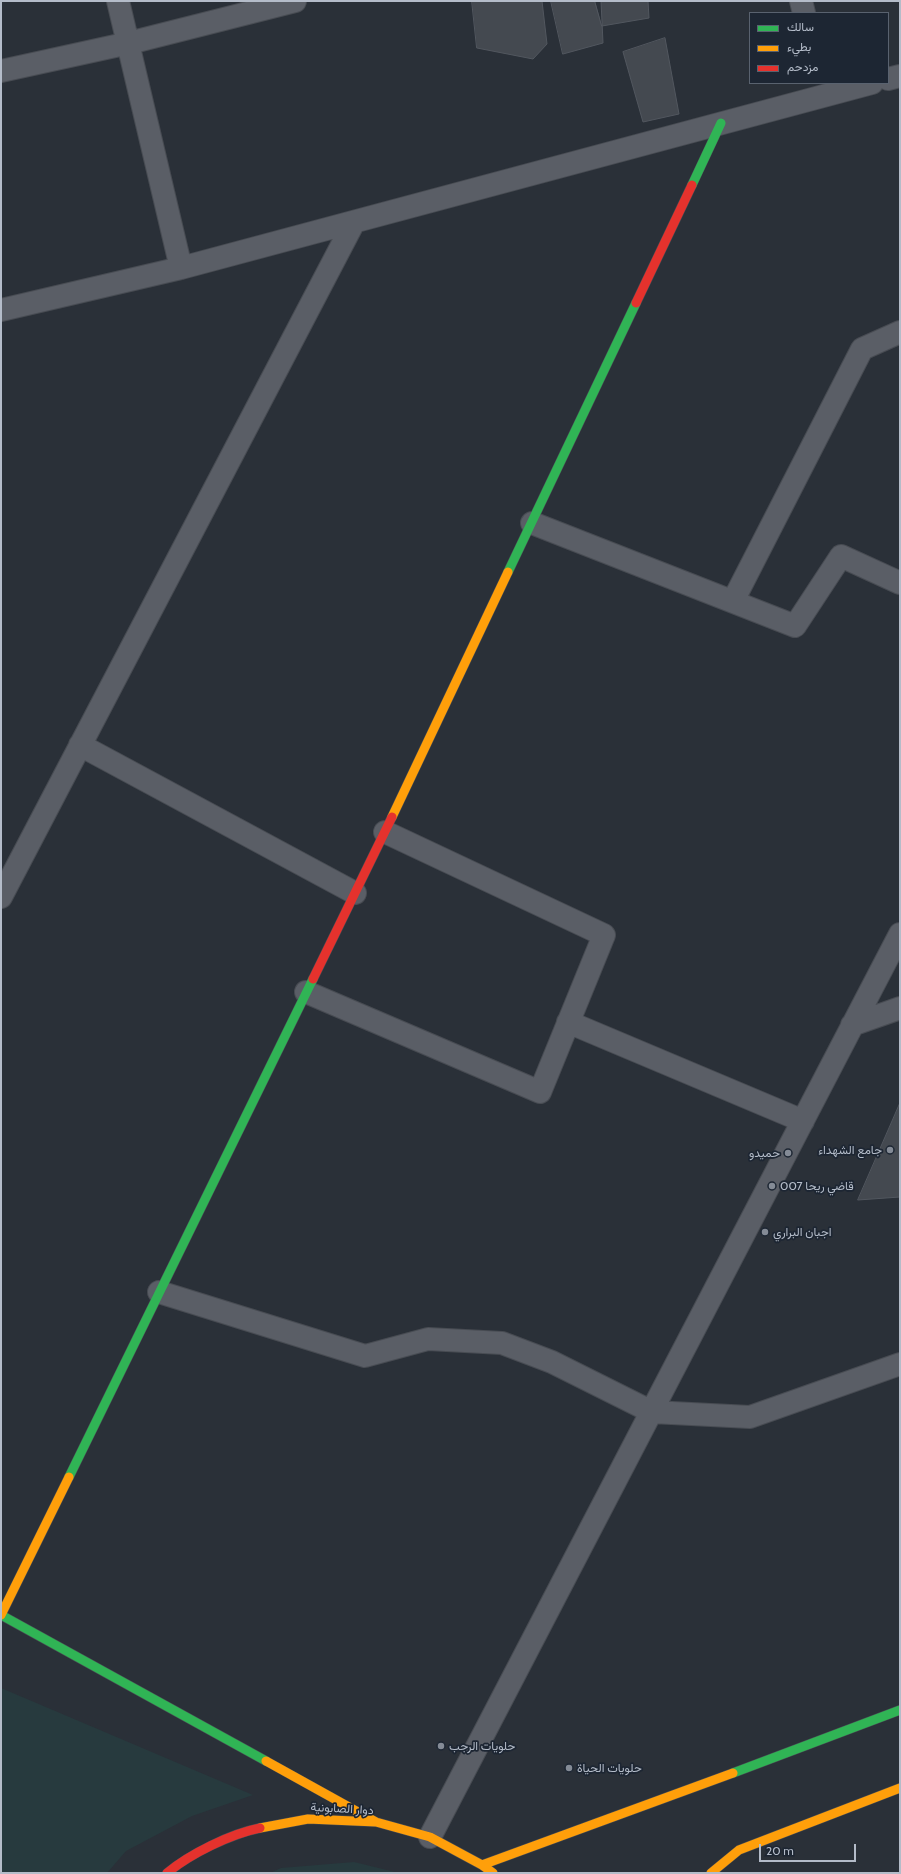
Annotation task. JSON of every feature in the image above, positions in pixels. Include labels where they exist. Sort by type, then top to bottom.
[{"type":"street","points":[[118,1],[181,268]]},
{"type":"street","points":[[1,70],[129,43],[295,1]]},
{"type":"street","points":[[801,1],[804,12]]},
{"type":"street","points":[[889,79],[900,76]]},
{"type":"street","points":[[1,310],[181,268],[354,222],[721,123],[822,89],[864,84]]},
{"type":"street","points":[[376,1822],[1,1615],[385,832],[721,123]]},
{"type":"street","points":[[1,897],[354,222]]},
{"type":"street","points":[[733,602],[862,349],[900,332]]},
{"type":"street","points":[[532,523],[795,626],[841,556],[900,583]]},
{"type":"street","points":[[80,745],[355,893]]},
{"type":"street","points":[[306,992],[540,1092],[604,935],[385,832]]},
{"type":"street","points":[[430,1837],[900,934]]},
{"type":"street","points":[[852,1025],[900,1008]]},
{"type":"street","points":[[568,1022],[803,1121]]},
{"type":"street","points":[[159,1292],[365,1356],[428,1339],[502,1343],[552,1362],[652,1412],[750,1417],[900,1364]]},
{"type":"street","points":[[482,1865],[674,1796],[900,1710]]},
{"type":"street","points":[[711,1873],[739,1850],[900,1788]]},
{"type":"street","name":"دوار الصابونية","points":[[167,1873],[180,1862],[242,1832],[308,1819],[376,1822],[430,1837],[482,1865],[492,1873]]},
{"type":"green space","points":[[1,1688],[253,1795],[192,1816],[126,1851],[107,1873],[1,1873]]},
{"type":"green space","points":[[354,1862],[399,1873],[270,1873],[281,1868]]},
{"type":"building","points":[[472,1],[542,1],[547,44],[533,59],[477,48]]},
{"type":"building","points":[[551,1],[601,1],[603,43],[563,54]]},
{"type":"building","points":[[595,1],[648,1],[649,18],[602,26]]},
{"type":"building","points":[[665,38],[679,114],[643,122],[623,52]]},
{"type":"building","name":"جامع الشهداء","points":[[900,1103],[900,1197],[858,1200]]},
{"type":"traffic: fast","points":[[692,185],[721,123]]},
{"type":"traffic: fast","points":[[508,572],[636,303]]},
{"type":"traffic: fast","points":[[69,1477],[313,979]]},
{"type":"traffic: fast","points":[[1,1615],[266,1761]]},
{"type":"traffic: fast","points":[[733,1773],[900,1710]]},
{"type":"traffic: slow","points":[[392,817],[508,572]]},
{"type":"traffic: slow","points":[[1,1615],[69,1477]]},
{"type":"traffic: slow","points":[[266,1761],[376,1822]]},
{"type":"traffic: slow","points":[[482,1865],[733,1773]]},
{"type":"traffic: slow","points":[[711,1873],[739,1850],[900,1788]]},
{"type":"traffic: slow","points":[[260,1828],[308,1819],[376,1822],[430,1837],[482,1865],[493,1873]]},
{"type":"traffic: jam","points":[[636,303],[692,185]]},
{"type":"traffic: jam","points":[[313,979],[392,817]]},
{"type":"traffic: jam","points":[[167,1873],[187,1859],[223,1840],[260,1828]]},
{"type":"place","name":"جامع الشهداء","points":[[890,1150]]},
{"type":"place","name":"حميدو","points":[[788,1153]]},
{"type":"place","name":"قاضي ريحا 007","points":[[772,1186]]},
{"type":"place","name":"اجبان البراري","points":[[765,1232]]},
{"type":"place","name":"حلويات الرجب","points":[[441,1746]]},
{"type":"place","name":"حلويات الحياة","points":[[569,1768]]}]
